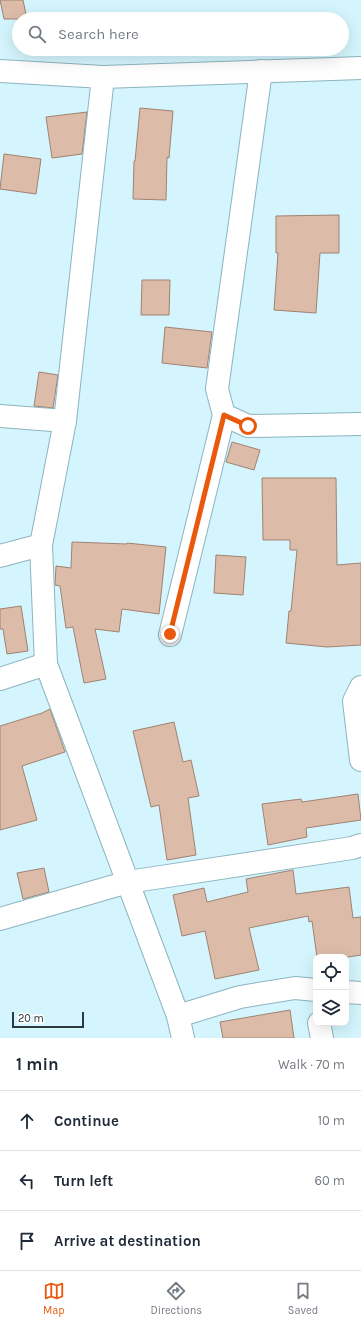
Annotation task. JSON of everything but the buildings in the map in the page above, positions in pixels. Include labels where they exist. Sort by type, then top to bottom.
[{"type":"street","points":[[0,71],[103,77],[361,68]]},
{"type":"street","points":[[170,634],[224,415],[217,389],[261,71]]},
{"type":"street","points":[[103,77],[65,421],[41,545],[46,664],[178,1016],[183,1038]]},
{"type":"street","points":[[224,415],[248,426],[361,424]]},
{"type":"street","points":[[0,416],[65,421]]},
{"type":"street","points":[[0,556],[41,545]]},
{"type":"street","points":[[0,679],[46,664]]},
{"type":"street","points":[[361,687],[354,701],[361,760]]},
{"type":"street","points":[[0,919],[128,882],[352,848],[361,845]]},
{"type":"street","points":[[178,1016],[240,997],[295,988],[313,995]]},
{"type":"street","points":[[349,992],[361,993]]},
{"type":"street","points":[[320,1026],[322,1038]]},
{"type":"route","points":[[170,634],[224,415],[248,426]]}]
